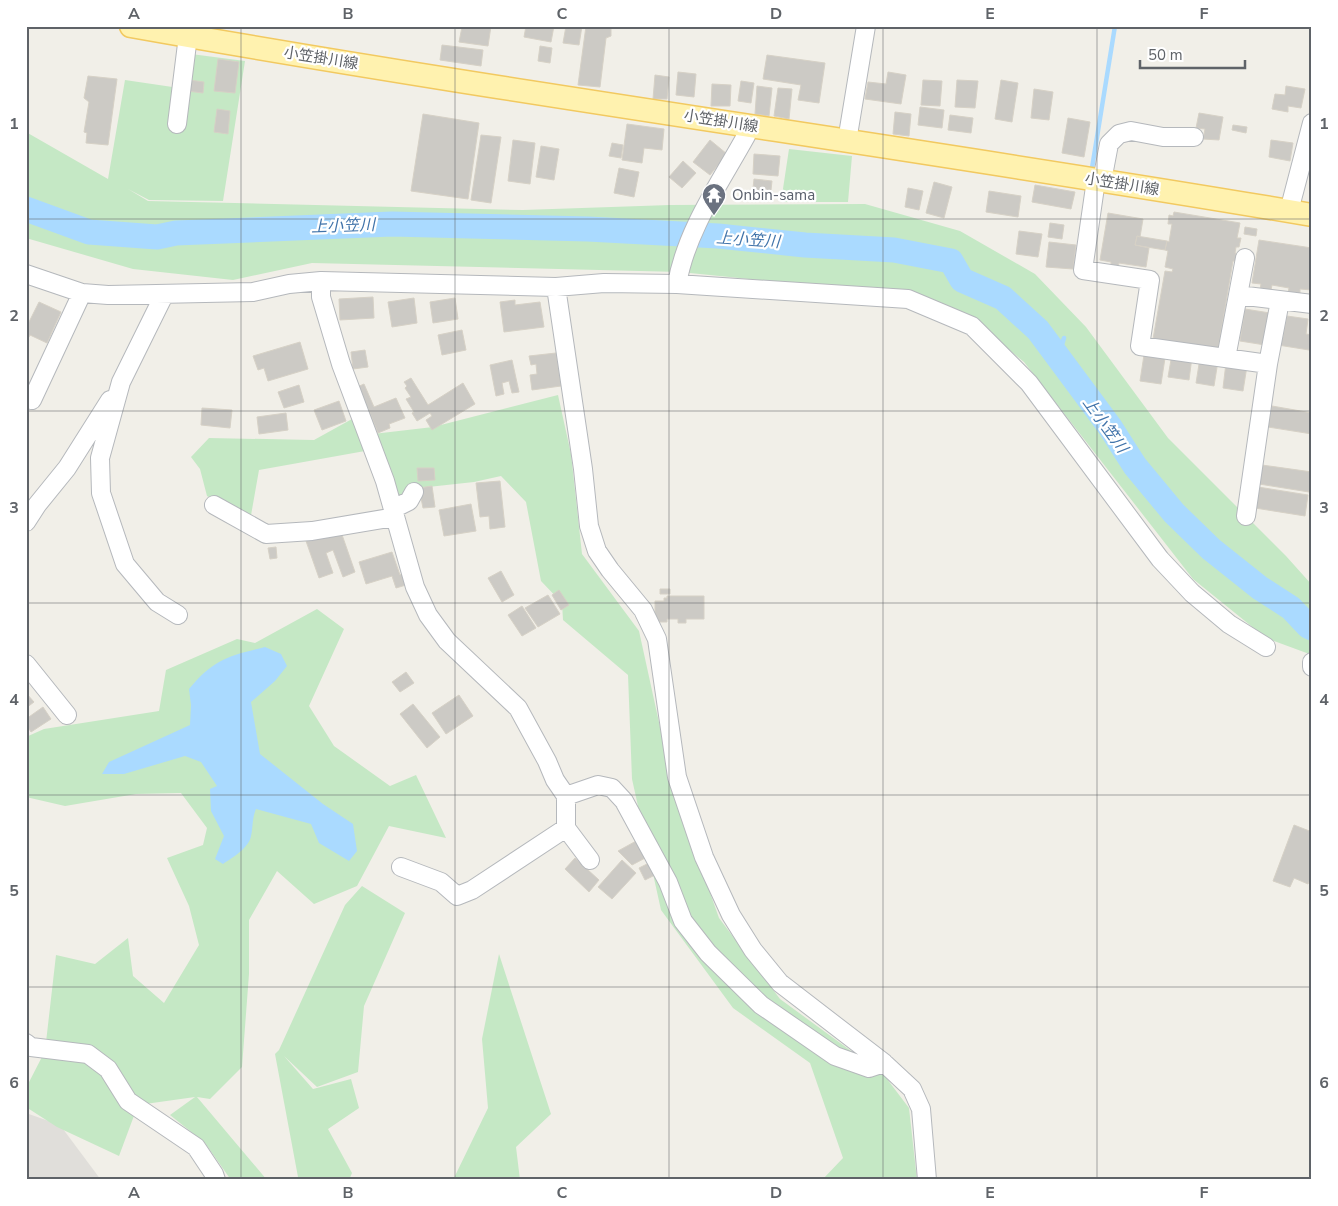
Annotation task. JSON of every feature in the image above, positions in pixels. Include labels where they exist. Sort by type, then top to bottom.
[{"type":"main road","name":"小笠掛川線","points":[[131,26],[475,83],[1312,215]]},
{"type":"street","points":[[847,141],[866,26]]},
{"type":"street","points":[[177,124],[188,36]]},
{"type":"street","points":[[1289,211],[1312,123]]},
{"type":"street","points":[[677,284],[680,265],[700,219],[746,136],[747,125]]},
{"type":"street","points":[[1194,137],[1163,137],[1131,130],[1119,134],[1109,144],[1099,180],[1083,270],[1150,280],[1140,346],[1268,364]]},
{"type":"street","points":[[1226,358],[1245,258]]},
{"type":"street","points":[[26,274],[82,293],[108,295],[253,292],[289,284],[321,281],[556,287],[604,284],[677,284],[908,299],[972,326],[1029,383],[1160,559],[1192,593],[1229,624],[1266,647]]},
{"type":"street","points":[[321,281],[321,297],[341,364],[385,481],[415,587],[428,615],[447,641],[518,708],[555,780],[566,796],[566,828],[590,860]]},
{"type":"street","points":[[556,287],[583,469],[589,526],[597,551],[643,610],[657,639],[677,777],[704,857],[731,915],[752,950],[780,983],[884,1063],[912,1089],[921,1110],[927,1180]]},
{"type":"street","points":[[32,400],[82,293]]},
{"type":"street","points":[[26,522],[37,505],[67,468],[121,382],[164,295]]},
{"type":"street","points":[[1238,295],[1312,304]]},
{"type":"street","points":[[1246,516],[1268,364],[1280,301]]},
{"type":"street","points":[[121,382],[100,458],[101,493],[125,564],[157,602],[178,615]]},
{"type":"street","points":[[214,505],[266,534],[312,531],[394,513],[409,501],[414,492]]},
{"type":"street","points":[[1312,662],[1312,667]]},
{"type":"street","points":[[26,664],[66,715]]},
{"type":"street","points":[[566,796],[598,785],[612,788],[624,801],[668,882],[683,921],[708,953],[761,1005],[835,1056],[869,1068],[884,1063]]},
{"type":"street","points":[[402,867],[442,882],[457,896],[472,890],[566,828]]},
{"type":"street","points":[[26,1043],[31,1047],[88,1054],[108,1068],[128,1101],[196,1147],[216,1180]]},
{"type":"shaded area","points":[[26,1113],[60,1125],[101,1180],[26,1180]]},
{"type":"green space","points":[[191,54],[245,61],[223,201],[149,200],[128,189],[148,201],[523,210],[670,205],[865,204],[960,231],[1035,274],[1086,327],[1168,438],[1286,556],[1312,585],[1312,655],[1266,638],[1193,579],[1024,362],[973,320],[807,285],[680,272],[312,263],[233,280],[133,269],[26,238],[26,132],[108,179],[125,80],[186,89]]},
{"type":"green space","points":[[789,149],[852,156],[848,202],[781,202]]},
{"type":"green space","points":[[558,395],[571,454],[582,554],[639,631],[674,791],[719,918],[780,999],[884,1075],[909,1108],[917,1180],[822,1180],[843,1158],[810,1063],[733,1008],[661,910],[632,779],[628,675],[563,620],[562,603],[541,581],[526,502],[501,476],[474,482],[419,488],[397,511],[373,434],[433,427]]},
{"type":"green space","points":[[352,419],[365,451],[259,470],[250,521],[207,496],[200,469],[191,457],[209,438],[314,440]]},
{"type":"green space","points":[[317,609],[344,629],[309,706],[334,746],[390,786],[416,775],[446,838],[389,826],[357,886],[314,904],[277,871],[249,920],[249,974],[242,1067],[210,1099],[197,1097],[267,1180],[231,1180],[205,1143],[170,1115],[195,1097],[138,1105],[119,1156],[57,1127],[26,1107],[26,1088],[45,1051],[56,955],[95,964],[128,938],[133,976],[164,1003],[199,945],[189,906],[167,858],[203,845],[207,828],[181,793],[136,794],[65,806],[26,797],[26,737],[44,729],[159,711],[166,670],[237,639],[255,643]]},
{"type":"green space","points":[[362,886],[405,913],[364,1006],[358,1072],[317,1087],[284,1056],[313,1089],[351,1079],[359,1108],[328,1129],[352,1173],[349,1180],[295,1180],[298,1177],[275,1054],[279,1050],[345,905]]},
{"type":"green space","points":[[499,954],[551,1114],[516,1147],[520,1180],[453,1180],[488,1108],[482,1039]]},
{"type":"water","points":[[265,647],[281,654],[287,666],[275,681],[251,702],[260,754],[323,804],[353,824],[357,851],[349,861],[319,843],[311,824],[256,809],[252,833],[247,845],[223,864],[215,859],[224,836],[211,811],[210,789],[217,786],[201,762],[185,756],[124,774],[102,774],[109,762],[190,725],[191,705],[189,689],[206,671],[231,656]]},
{"type":"building","points":[[470,26],[491,26],[488,46],[459,42],[462,27],[469,28]]},
{"type":"building","points":[[526,26],[554,26],[551,42],[524,37]]},
{"type":"building","points":[[566,26],[582,26],[579,45],[563,43]]},
{"type":"building","points":[[586,26],[611,28],[611,36],[606,38],[600,87],[578,85]]},
{"type":"building","points":[[442,45],[483,50],[481,66],[440,60]]},
{"type":"building","points":[[540,46],[552,48],[550,63],[538,61]]},
{"type":"building","points":[[767,55],[825,63],[819,103],[798,100],[801,85],[763,79]]},
{"type":"building","points":[[218,59],[239,62],[235,93],[214,91]]},
{"type":"building","points":[[678,72],[696,74],[694,97],[676,95]]},
{"type":"building","points":[[888,72],[906,75],[901,104],[865,99],[868,82],[886,84]]},
{"type":"building","points":[[655,75],[669,77],[667,99],[653,99]]},
{"type":"building","points":[[88,76],[117,79],[108,145],[86,143],[87,133],[84,132],[89,102],[84,98]]},
{"type":"building","points":[[189,80],[204,82],[203,93],[187,91]]},
{"type":"building","points":[[923,80],[942,81],[940,106],[921,105]]},
{"type":"building","points":[[957,80],[978,81],[975,108],[955,107]]},
{"type":"building","points":[[1001,80],[1018,83],[1012,122],[995,119]]},
{"type":"building","points":[[741,81],[754,83],[751,103],[738,101]]},
{"type":"building","points":[[712,84],[731,85],[730,106],[711,106]]},
{"type":"building","points":[[757,86],[772,88],[769,116],[755,114]]},
{"type":"building","points":[[1286,86],[1305,89],[1301,108],[1288,106],[1288,112],[1272,109],[1275,94],[1285,95]]},
{"type":"building","points":[[778,88],[792,89],[789,119],[774,116]]},
{"type":"building","points":[[1034,89],[1053,92],[1049,120],[1031,118]]},
{"type":"building","points":[[920,107],[944,110],[942,128],[918,125]]},
{"type":"building","points":[[217,109],[230,111],[228,134],[214,132]]},
{"type":"building","points":[[895,112],[911,114],[909,136],[893,134]]},
{"type":"building","points":[[1199,113],[1223,117],[1219,140],[1203,139],[1205,129],[1196,128]]},
{"type":"building","points":[[423,114],[479,123],[468,199],[411,191]]},
{"type":"building","points":[[950,115],[973,118],[971,133],[948,130]]},
{"type":"building","points":[[1068,118],[1090,122],[1084,157],[1062,153]]},
{"type":"building","points":[[627,124],[664,129],[662,150],[644,148],[642,163],[622,160]]},
{"type":"building","points":[[1233,125],[1247,127],[1246,133],[1232,130]]},
{"type":"building","points":[[481,135],[501,137],[491,203],[471,200]]},
{"type":"building","points":[[513,140],[535,143],[530,184],[508,181]]},
{"type":"building","points":[[710,140],[727,154],[710,175],[693,162]]},
{"type":"building","points":[[1271,140],[1293,143],[1290,161],[1269,157]]},
{"type":"building","points":[[612,143],[623,145],[621,158],[609,156]]},
{"type":"building","points":[[541,146],[559,149],[554,180],[536,177]]},
{"type":"building","points":[[754,154],[780,156],[778,176],[753,174]]},
{"type":"building","points":[[683,161],[696,173],[682,188],[669,177]]},
{"type":"building","points":[[619,168],[639,172],[634,197],[614,193]]},
{"type":"building","points":[[754,179],[772,181],[770,199],[752,197]]},
{"type":"building","points":[[934,182],[952,187],[944,218],[926,213]]},
{"type":"building","points":[[1035,185],[1075,192],[1071,209],[1032,202]]},
{"type":"building","points":[[908,188],[923,191],[919,210],[905,207]]},
{"type":"building","points":[[989,191],[1021,196],[1018,217],[986,212]]},
{"type":"building","points":[[1174,212],[1240,223],[1237,238],[1241,238],[1235,253],[1239,254],[1237,261],[1233,261],[1218,349],[1153,339],[1165,271],[1172,272],[1173,269],[1165,267],[1168,251],[1165,250],[1167,241],[1169,242],[1172,224],[1168,224],[1169,215],[1173,216]]},
{"type":"building","points":[[1108,213],[1143,219],[1140,237],[1137,236],[1135,245],[1149,248],[1146,267],[1119,263],[1118,267],[1111,265],[1111,262],[1100,260]]},
{"type":"building","points":[[1050,223],[1064,225],[1062,239],[1048,237]]},
{"type":"building","points":[[1245,227],[1257,229],[1256,236],[1244,234]]},
{"type":"building","points":[[1019,231],[1042,234],[1038,257],[1016,254]]},
{"type":"building","points":[[1137,236],[1167,241],[1165,250],[1135,245]]},
{"type":"building","points":[[1259,240],[1312,248],[1312,290],[1300,289],[1300,295],[1288,293],[1289,288],[1272,285],[1271,290],[1260,289],[1261,284],[1252,283]]},
{"type":"building","points":[[1049,242],[1076,245],[1073,269],[1046,267]]},
{"type":"building","points":[[373,297],[374,318],[340,320],[339,299]]},
{"type":"building","points":[[414,298],[417,323],[392,327],[388,302]]},
{"type":"building","points":[[455,298],[458,319],[433,323],[430,302]]},
{"type":"building","points":[[515,300],[515,305],[540,302],[544,327],[504,332],[500,302]]},
{"type":"building","points":[[39,302],[61,312],[47,343],[30,335],[26,342],[26,328]]},
{"type":"building","points":[[1245,309],[1270,313],[1265,345],[1240,341]]},
{"type":"building","points":[[1287,316],[1308,319],[1306,334],[1312,335],[1309,350],[1278,345],[1279,337],[1283,337]]},
{"type":"building","points":[[462,330],[466,350],[442,355],[438,335]]},
{"type":"building","points":[[300,342],[308,369],[268,381],[264,368],[258,370],[253,356]]},
{"type":"building","points":[[365,350],[368,367],[353,369],[351,352]]},
{"type":"building","points":[[556,353],[561,386],[532,390],[530,375],[537,374],[536,364],[531,365],[529,356]]},
{"type":"building","points":[[1172,354],[1192,357],[1189,380],[1168,377]]},
{"type":"building","points":[[1144,355],[1165,358],[1161,384],[1140,381]]},
{"type":"building","points":[[1200,358],[1218,361],[1214,386],[1196,383]]},
{"type":"building","points":[[512,360],[519,392],[512,393],[509,381],[502,383],[504,394],[496,396],[490,365]]},
{"type":"building","points":[[1226,363],[1247,366],[1243,391],[1223,388]]},
{"type":"building","points":[[411,378],[428,405],[463,383],[475,404],[432,430],[426,420],[432,416],[430,413],[417,421],[406,399],[411,397],[405,388],[407,386],[404,382]]},
{"type":"building","points":[[364,384],[374,407],[396,398],[405,418],[389,424],[390,428],[378,433],[368,408],[364,410],[355,388]]},
{"type":"building","points":[[299,385],[304,402],[284,408],[278,392]]},
{"type":"building","points":[[339,401],[346,421],[322,430],[314,410]]},
{"type":"building","points":[[1272,406],[1312,413],[1312,434],[1268,427]]},
{"type":"building","points":[[202,408],[232,410],[230,428],[201,425]]},
{"type":"building","points":[[286,413],[288,430],[259,434],[257,417]]},
{"type":"building","points":[[1262,465],[1312,472],[1309,492],[1259,484]]},
{"type":"building","points":[[417,468],[434,468],[435,480],[418,481]]},
{"type":"building","points":[[500,481],[505,527],[490,529],[489,516],[480,517],[476,483]]},
{"type":"building","points":[[432,486],[435,507],[423,508],[419,488]]},
{"type":"building","points":[[1258,487],[1308,495],[1305,516],[1255,508]]},
{"type":"building","points":[[471,504],[476,531],[444,536],[439,510]]},
{"type":"building","points":[[340,529],[355,572],[343,577],[333,550],[326,553],[333,573],[319,578],[306,541]]},
{"type":"building","points":[[276,547],[277,558],[270,559],[268,548]]},
{"type":"building","points":[[392,552],[400,575],[402,574],[406,585],[396,588],[392,576],[366,584],[359,562]]},
{"type":"building","points":[[501,571],[514,595],[502,602],[488,578]]},
{"type":"building","points":[[660,589],[670,589],[670,594],[660,594]]},
{"type":"building","points":[[559,590],[569,605],[561,610],[552,595]]},
{"type":"building","points":[[548,595],[560,614],[538,627],[525,608]]},
{"type":"building","points":[[667,596],[704,596],[704,619],[686,619],[686,623],[678,623],[678,619],[667,619],[667,622],[655,622],[655,601],[664,601],[664,598],[667,598]]},
{"type":"building","points":[[522,606],[536,628],[522,636],[508,615]]},
{"type":"building","points":[[406,672],[414,683],[400,692],[392,682]]},
{"type":"building","points":[[26,693],[34,702],[26,708]]},
{"type":"building","points":[[459,695],[473,716],[446,734],[432,713]]},
{"type":"building","points":[[413,704],[440,737],[427,748],[400,714]]},
{"type":"building","points":[[43,707],[51,719],[31,732],[26,724],[26,719]]},
{"type":"building","points":[[1294,825],[1312,832],[1312,875],[1308,884],[1294,878],[1290,887],[1273,881]]},
{"type":"building","points":[[638,840],[647,857],[632,865],[618,851]]},
{"type":"building","points":[[575,858],[599,880],[589,892],[565,869]]},
{"type":"building","points":[[622,860],[636,873],[612,899],[598,887]]},
{"type":"building","points":[[651,862],[657,874],[645,880],[639,868]]},
{"type":"waterway","points":[[1092,168],[1115,26]]},
{"type":"waterway","name":"上小笠川","points":[[26,209],[89,232],[157,237],[176,233],[392,224],[588,229],[718,236],[805,245],[894,250],[951,261],[962,280],[1003,298],[1038,330],[1110,427],[1135,466],[1174,513],[1211,549],[1260,588],[1291,608],[1312,628]]},
{"type":"waterway","points":[[1058,358],[1064,338]]},
{"type":"place","name":"Onbin-sama","points":[[714,216]]}]
